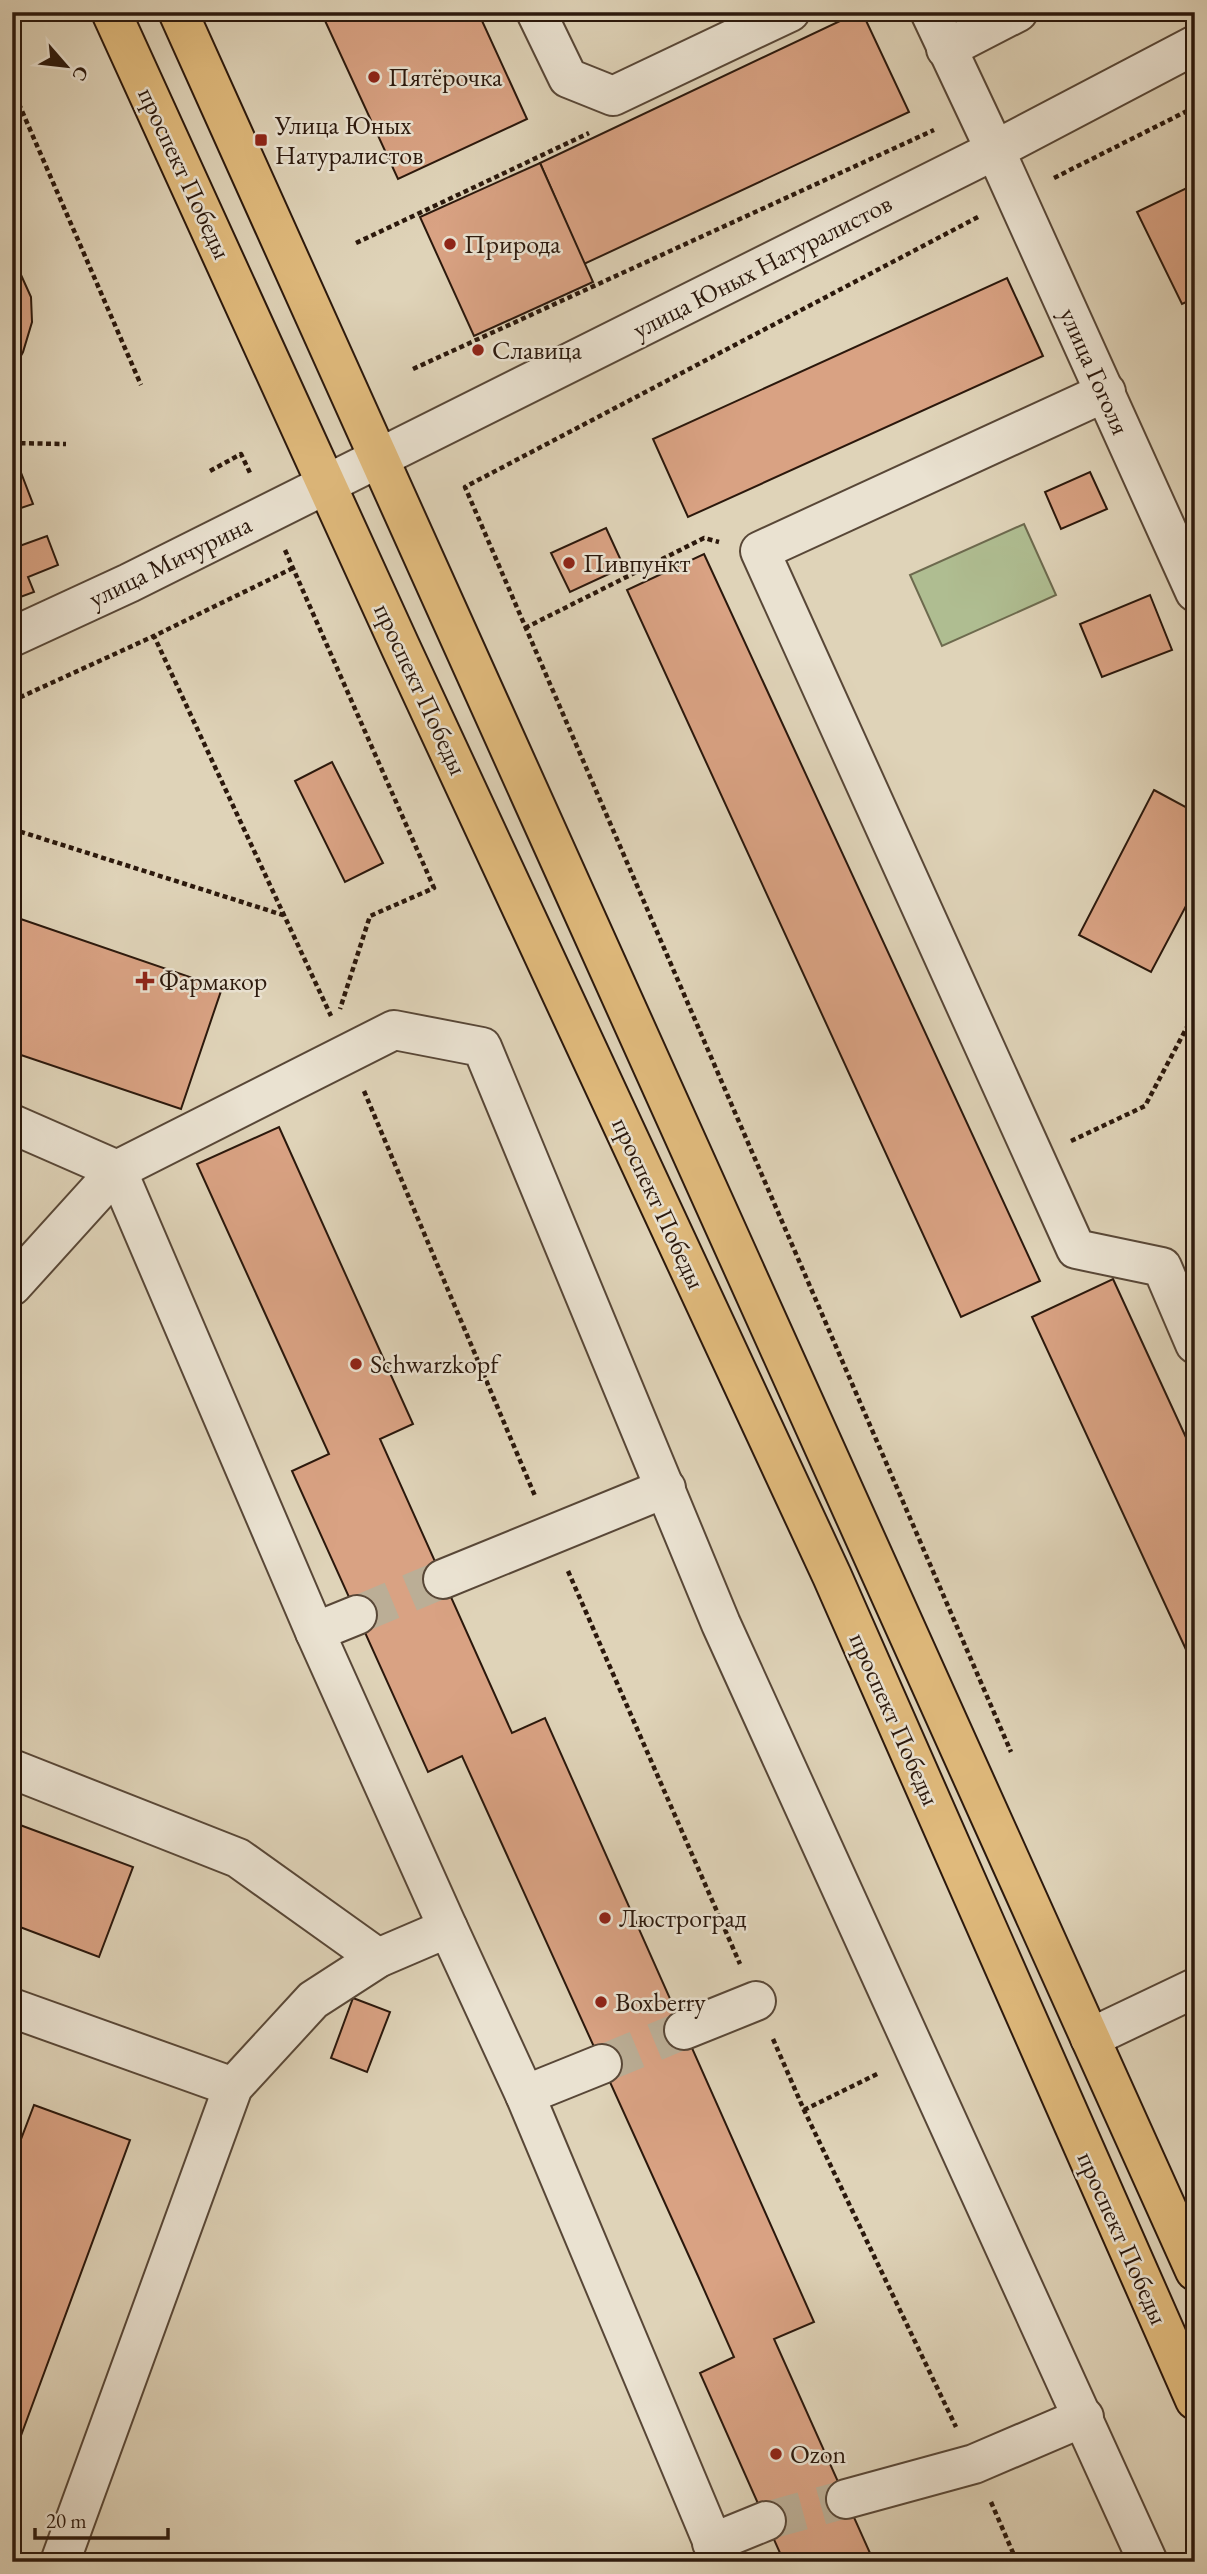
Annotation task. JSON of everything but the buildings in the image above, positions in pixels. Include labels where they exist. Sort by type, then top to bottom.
[{"type":"main road","name":"проспект Победы","points":[[111,12],[406,658],[832,1576],[1195,2400]]},
{"type":"main road","name":"проспект Победы","points":[[178,12],[1195,2271]]},
{"type":"street","points":[[536,12],[568,78],[613,96],[790,12]]},
{"type":"street","name":"улица Гоголя","points":[[930,12],[1195,592]]},
{"type":"street","points":[[946,50],[1018,12]]},
{"type":"street","name":"улица Юных Натуралистов","points":[[328,483],[995,150],[1195,45]]},
{"type":"street","points":[[1105,392],[760,551],[1076,1249],[1162,1267],[1195,1344]]},
{"type":"street","name":"улица Мичурина","points":[[12,638],[328,483]]},
{"type":"street","points":[[12,1286],[117,1170],[342,1039],[394,1030],[482,1047],[721,1624],[1148,2562]]},
{"type":"street","points":[[12,1124],[117,1170],[315,1632],[525,2095],[717,2552],[766,2521]]},
{"type":"street","points":[[443,1579],[666,1488]]},
{"type":"street","points":[[315,1632],[357,1615]]},
{"type":"street","points":[[12,1769],[238,1858],[378,1958]]},
{"type":"street","points":[[60,2562],[233,2087],[313,2000],[378,1958],[448,1928]]},
{"type":"street","points":[[1090,2038],[1195,1988]]},
{"type":"street","points":[[684,2030],[756,2001]]},
{"type":"street","points":[[12,2008],[233,2087]]},
{"type":"street","points":[[525,2095],[602,2064]]},
{"type":"street","points":[[846,2499],[974,2464],[1084,2417]]},
{"type":"path","points":[[12,88],[141,386]]},
{"type":"path","points":[[356,243],[589,134],[613,96]]},
{"type":"path","points":[[1016,1763],[465,486],[1016,197],[1195,107]]},
{"type":"path","points":[[413,369],[975,110]]},
{"type":"path","points":[[12,443],[66,444]]},
{"type":"path","points":[[211,471],[241,454]]},
{"type":"path","points":[[525,628],[705,538],[760,551]]},
{"type":"path","points":[[12,701],[293,568],[434,888],[370,916],[342,1039]]},
{"type":"path","points":[[154,636],[342,1039],[552,1534],[804,2110],[974,2464],[1017,2562]]},
{"type":"path","points":[[12,829],[284,915]]},
{"type":"path","points":[[1035,1159],[1145,1107],[1195,1012]]},
{"type":"path","points":[[804,2110],[917,2054]]},
{"type":"green space","points":[[1024,524],[1056,595],[942,646],[910,575]]},
{"type":"tunnel","points":[[357,1615],[443,1579]]},
{"type":"tunnel","points":[[602,2064],[684,2030]]},
{"type":"tunnel","points":[[766,2521],[846,2499]]},
{"type":"place","name":"Пятёрочка","points":[[374,77]]},
{"type":"place","name":"Улица Юных Натуралистов","points":[[261,140]]},
{"type":"place","name":"Природа","points":[[450,244]]},
{"type":"place","name":"Славица","points":[[478,350]]},
{"type":"place","name":"Пивпункт","points":[[569,563]]},
{"type":"place","name":"Фармакор","points":[[145,981]]},
{"type":"place","name":"Schwarzkopf","points":[[356,1364]]},
{"type":"place","name":"Люстроград","points":[[605,1918]]},
{"type":"place","name":"Boxberry","points":[[601,2002]]},
{"type":"place","name":"Ozon","points":[[776,2454]]}]
